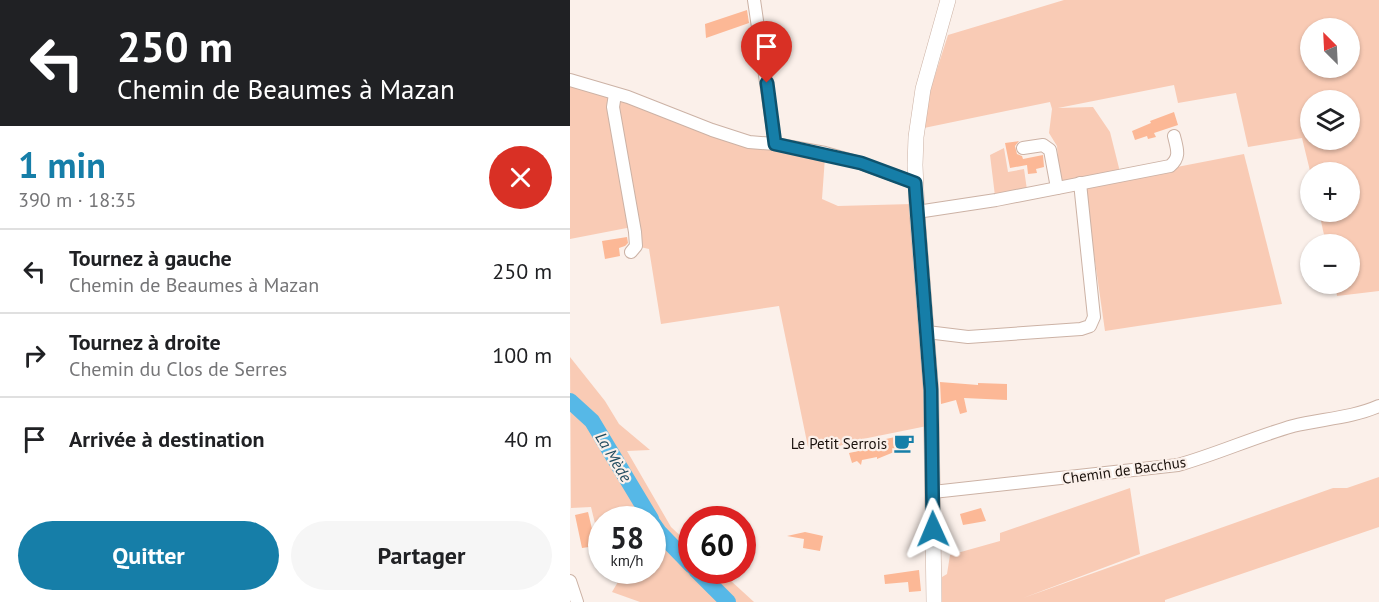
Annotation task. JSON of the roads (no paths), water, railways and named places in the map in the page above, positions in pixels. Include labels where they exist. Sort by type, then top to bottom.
[{"type":"main road","points":[[934,602],[931,390],[915,183],[916,137],[923,89],[948,0]]},
{"type":"street","points":[[754,0],[775,144]]},
{"type":"street","points":[[570,80],[628,97],[748,142],[775,144],[861,163],[915,183]]},
{"type":"street","points":[[615,94],[613,107],[635,232],[636,246],[631,252]]},
{"type":"street","points":[[917,212],[1170,166],[1177,160],[1179,154],[1174,136]]},
{"type":"street","points":[[1023,148],[1043,145],[1050,150],[1057,188]]},
{"type":"street","points":[[927,332],[968,337],[1081,329],[1090,326],[1094,317],[1080,183]]},
{"type":"street","name":"Chemin de Bacchus","points":[[933,492],[1178,465],[1268,434],[1359,413],[1379,406]]},
{"type":"street","points":[[570,581],[577,602]]},
{"type":"waterway","name":"La Mède","points":[[570,401],[592,421],[643,506]]},
{"type":"waterway","name":"La Mède","points":[[666,539],[678,552]]},
{"type":"waterway","name":"La Mède","points":[[710,584],[728,602]]},
{"type":"place","name":"Le Petit Serrois","points":[[904,443]]}]
